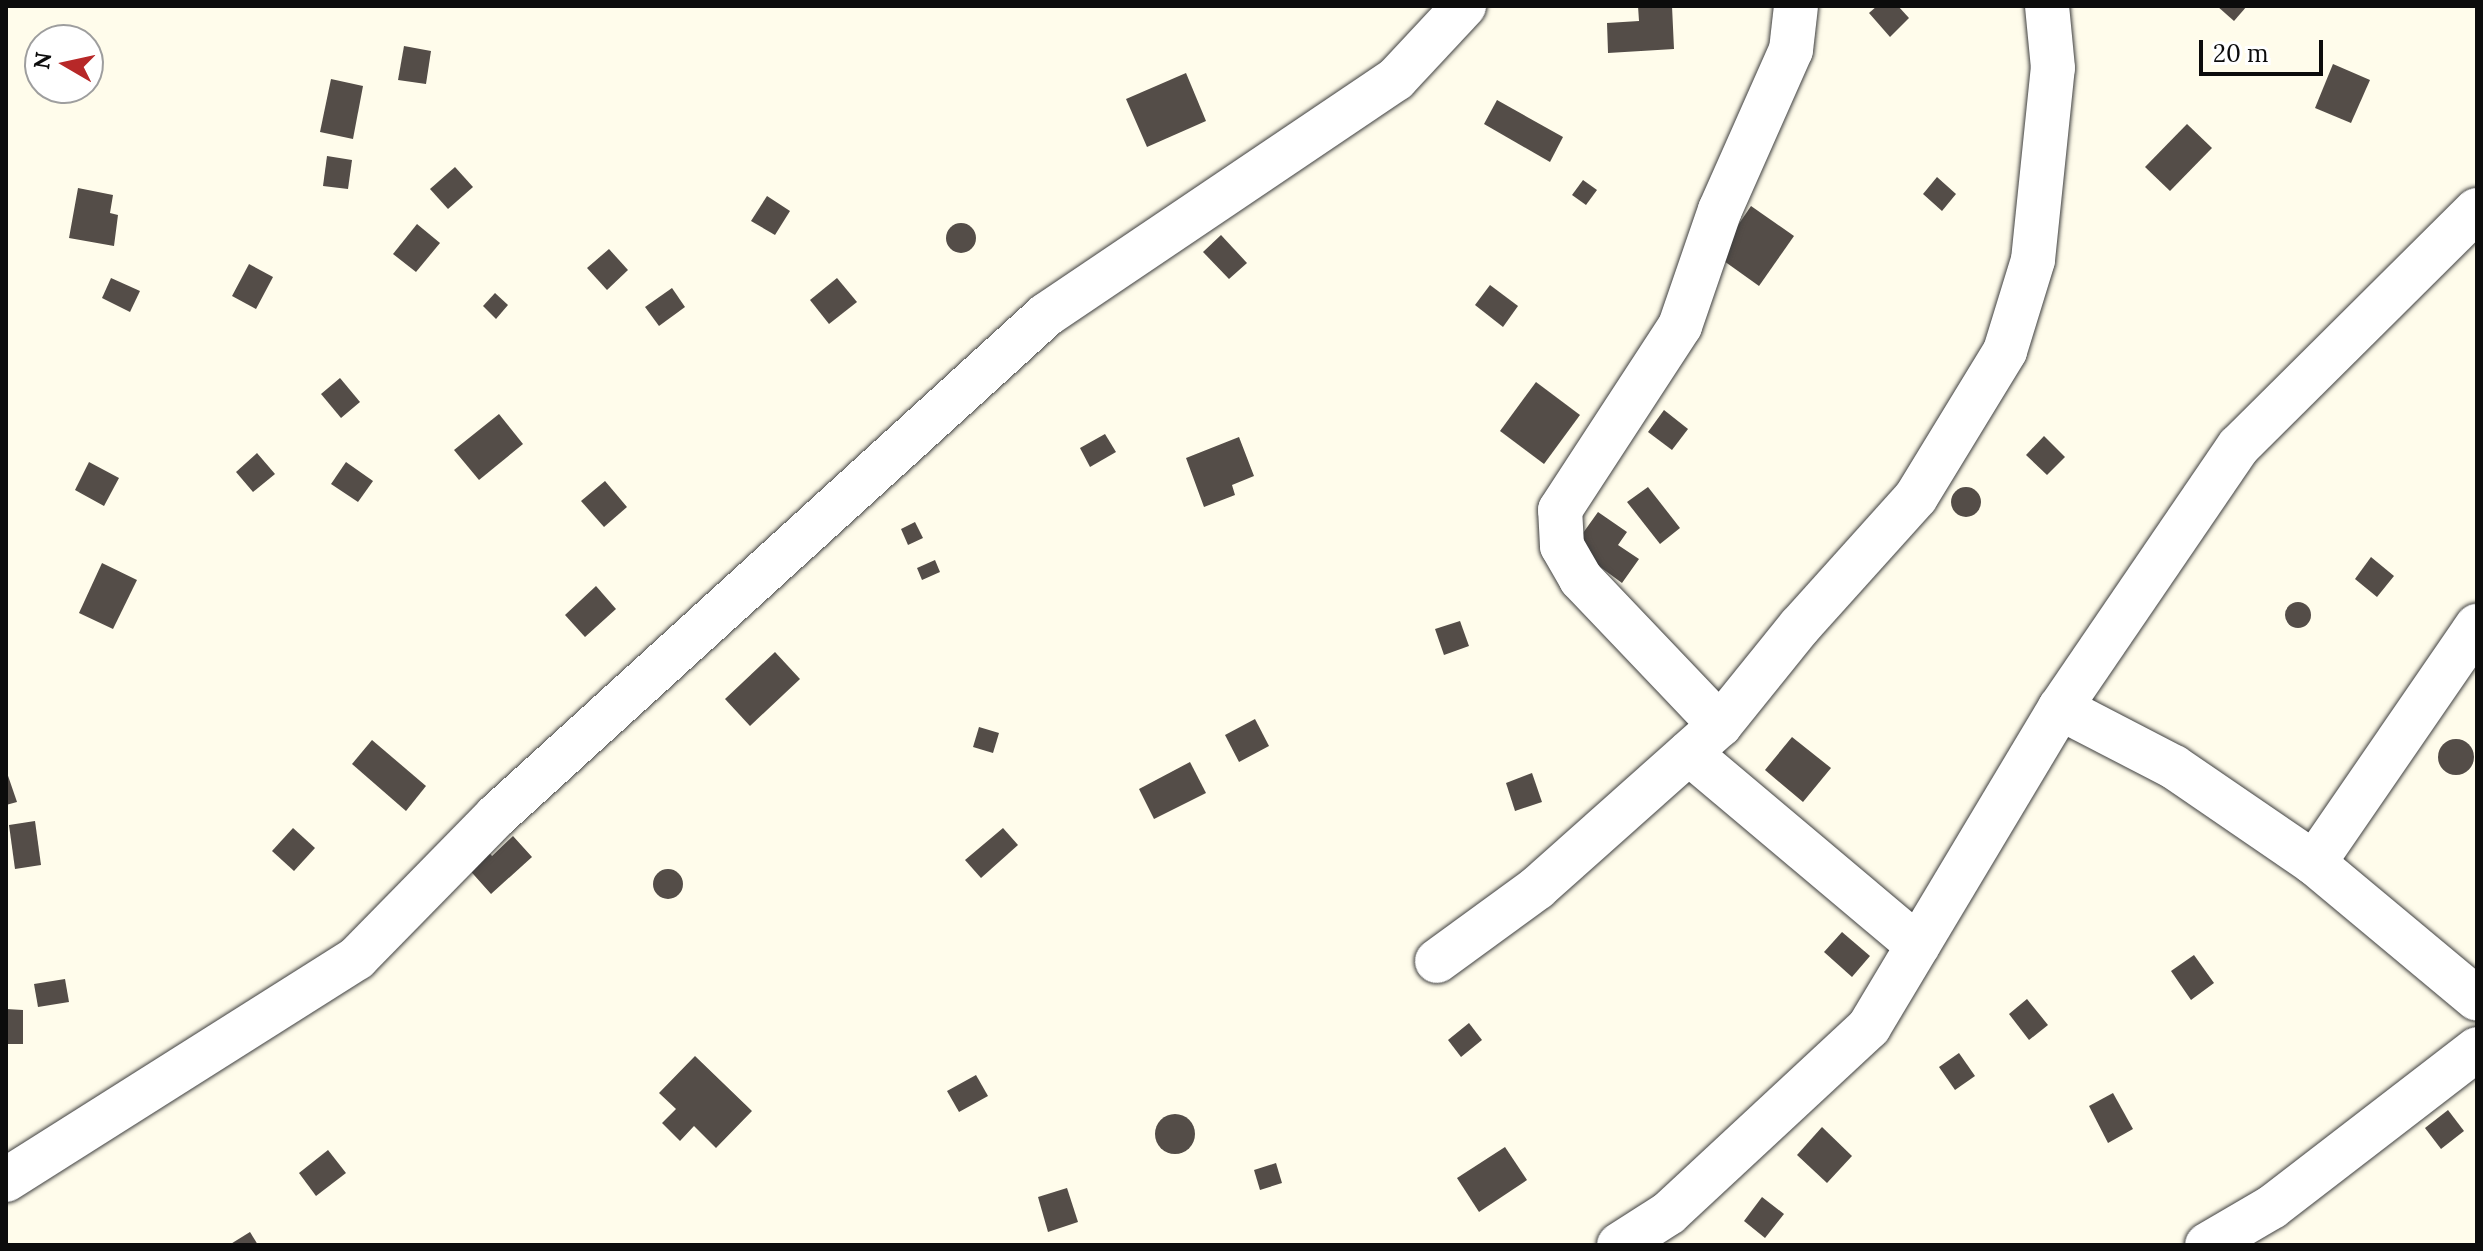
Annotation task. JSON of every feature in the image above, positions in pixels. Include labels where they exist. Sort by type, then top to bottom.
[{"type":"street","points":[[6,1180],[357,958],[496,816],[1046,315],[1396,79],[1464,6]]},
{"type":"street","points":[[1796,6],[1791,50],[1720,210],[1680,326],[1560,510],[1562,546],[1581,579],[1704,739],[1918,946]]},
{"type":"street","points":[[1437,961],[1537,888],[1704,739],[1916,497],[2005,351],[2033,260],[2053,68],[2047,6]]},
{"type":"street","points":[[1619,1245],[1669,1213],[1869,1027],[2060,708],[2239,446],[2477,210]]},
{"type":"street","points":[[2314,863],[2477,626]]},
{"type":"street","points":[[2060,708],[2174,767],[2314,863],[2477,999]]},
{"type":"street","points":[[2207,1245],[2272,1207],[2477,1049]]},
{"type":"building","points":[[1638,6],[1672,6],[1674,49],[1608,53],[1607,23],[1639,21]]},
{"type":"building","points":[[1877,6],[1898,6],[1909,18],[1890,37],[1869,13]]},
{"type":"building","points":[[2217,6],[2247,6],[2234,21]]},
{"type":"building","points":[[404,46],[431,51],[426,84],[398,80]]},
{"type":"building","points":[[2333,64],[2370,80],[2351,123],[2315,108]]},
{"type":"building","points":[[1186,73],[1206,121],[1147,147],[1126,99]]},
{"type":"building","points":[[331,79],[363,86],[353,139],[320,132]]},
{"type":"building","points":[[1497,100],[1563,137],[1550,162],[1484,124]]},
{"type":"building","points":[[2187,124],[2212,148],[2170,191],[2145,167]]},
{"type":"building","points":[[327,156],[352,160],[348,189],[323,186]]},
{"type":"building","points":[[455,167],[473,187],[448,209],[430,189]]},
{"type":"building","points":[[1937,177],[1956,194],[1942,211],[1923,194]]},
{"type":"building","points":[[1583,180],[1597,190],[1586,205],[1572,195]]},
{"type":"building","points":[[78,188],[113,195],[110,213],[118,215],[114,246],[69,238]]},
{"type":"building","points":[[767,196],[790,211],[775,235],[751,221]]},
{"type":"building","points":[[1751,206],[1794,236],[1759,286],[1717,256]]},
{"type":"building","points":[[961,223],[967,224],[975,232],[975,244],[967,252],[961,253],[955,252],[947,244],[946,238],[947,232],[955,224]]},
{"type":"building","points":[[417,224],[440,243],[416,272],[393,254]]},
{"type":"building","points":[[1221,235],[1247,263],[1229,279],[1203,252]]},
{"type":"building","points":[[609,249],[628,270],[607,290],[587,268]]},
{"type":"building","points":[[249,264],[273,277],[256,309],[232,296]]},
{"type":"building","points":[[111,278],[140,291],[130,312],[102,298]]},
{"type":"building","points":[[837,278],[857,302],[829,324],[810,300]]},
{"type":"building","points":[[1490,285],[1518,306],[1503,327],[1475,305]]},
{"type":"building","points":[[672,288],[685,307],[659,326],[645,307]]},
{"type":"building","points":[[495,293],[508,305],[496,319],[483,306]]},
{"type":"building","points":[[340,378],[360,402],[341,418],[321,394]]},
{"type":"building","points":[[1536,382],[1580,415],[1544,464],[1500,431]]},
{"type":"building","points":[[1664,410],[1688,429],[1672,450],[1648,432]]},
{"type":"building","points":[[499,414],[523,444],[479,480],[454,450]]},
{"type":"building","points":[[1105,434],[1116,452],[1090,467],[1080,448]]},
{"type":"building","points":[[2044,436],[2065,457],[2047,475],[2026,455]]},
{"type":"building","points":[[1239,437],[1254,476],[1232,485],[1235,495],[1204,507],[1186,458]]},
{"type":"building","points":[[257,453],[275,474],[253,492],[236,472]]},
{"type":"building","points":[[89,462],[119,478],[104,506],[75,490]]},
{"type":"building","points":[[346,462],[373,481],[358,502],[331,484]]},
{"type":"building","points":[[605,481],[627,507],[604,527],[581,501]]},
{"type":"building","points":[[1648,487],[1680,528],[1660,544],[1627,502]]},
{"type":"building","points":[[1966,487],[1977,491],[1981,502],[1977,513],[1966,517],[1955,513],[1951,502],[1955,491]]},
{"type":"building","points":[[1598,512],[1627,532],[1618,545],[1639,559],[1622,583],[1573,547]]},
{"type":"building","points":[[915,522],[923,538],[908,545],[901,529]]},
{"type":"building","points":[[2371,557],[2394,576],[2377,597],[2355,579]]},
{"type":"building","points":[[935,560],[940,572],[922,580],[917,568]]},
{"type":"building","points":[[102,563],[137,580],[113,629],[79,613]]},
{"type":"building","points":[[596,586],[616,609],[585,637],[565,615]]},
{"type":"building","points":[[2298,602],[2307,606],[2311,615],[2307,624],[2298,628],[2289,624],[2285,615],[2289,606]]},
{"type":"building","points":[[1460,621],[1469,646],[1444,655],[1435,629]]},
{"type":"building","points":[[775,652],[800,679],[750,726],[725,699]]},
{"type":"building","points":[[1255,719],[1269,746],[1239,762],[1225,735]]},
{"type":"building","points":[[979,727],[999,733],[993,753],[973,747]]},
{"type":"building","points":[[1792,737],[1831,768],[1803,802],[1765,770]]},
{"type":"building","points":[[2456,739],[2469,744],[2474,757],[2469,770],[2456,775],[2443,770],[2438,757],[2443,744]]},
{"type":"building","points":[[372,740],[426,786],[406,811],[352,764]]},
{"type":"building","points":[[1190,762],[1206,793],[1154,819],[1139,789]]},
{"type":"building","points":[[6,770],[17,802],[6,805]]},
{"type":"building","points":[[1532,773],[1542,802],[1515,811],[1506,783]]},
{"type":"building","points":[[35,821],[41,865],[15,869],[9,825]]},
{"type":"building","points":[[293,828],[315,848],[294,871],[272,851]]},
{"type":"building","points":[[1003,828],[1018,845],[981,878],[965,860]]},
{"type":"building","points":[[513,836],[532,857],[491,894],[466,866],[486,849],[492,856]]},
{"type":"building","points":[[668,869],[674,870],[682,878],[682,890],[674,898],[668,899],[662,898],[654,890],[653,884],[654,878],[662,870]]},
{"type":"building","points":[[1842,932],[1870,956],[1852,977],[1824,952]]},
{"type":"building","points":[[2194,955],[2214,983],[2191,1000],[2171,971]]},
{"type":"building","points":[[65,979],[69,1002],[38,1007],[34,984]]},
{"type":"building","points":[[2027,999],[2048,1025],[2029,1040],[2009,1014]]},
{"type":"building","points":[[6,1009],[23,1010],[23,1044],[6,1044]]},
{"type":"building","points":[[1469,1023],[1482,1040],[1461,1057],[1448,1040]]},
{"type":"building","points":[[1959,1053],[1975,1076],[1955,1090],[1939,1067]]},
{"type":"building","points":[[695,1056],[752,1111],[716,1148],[694,1126],[680,1141],[662,1123],[676,1109],[659,1093]]},
{"type":"building","points":[[976,1075],[988,1096],[959,1112],[947,1091]]},
{"type":"building","points":[[2113,1093],[2133,1129],[2108,1143],[2089,1106]]},
{"type":"building","points":[[2448,1110],[2464,1131],[2441,1149],[2425,1128]]},
{"type":"building","points":[[1175,1114],[1189,1120],[1195,1134],[1189,1148],[1175,1154],[1161,1148],[1155,1134],[1161,1120]]},
{"type":"building","points":[[1822,1127],[1852,1156],[1827,1183],[1797,1155]]},
{"type":"building","points":[[1505,1147],[1527,1180],[1479,1212],[1457,1178]]},
{"type":"building","points":[[328,1150],[346,1173],[316,1196],[299,1173]]},
{"type":"building","points":[[1276,1163],[1282,1183],[1260,1190],[1254,1170]]},
{"type":"building","points":[[1067,1188],[1078,1222],[1048,1232],[1038,1197]]},
{"type":"building","points":[[1762,1197],[1784,1214],[1765,1238],[1744,1221]]},
{"type":"building","points":[[250,1232],[258,1245],[229,1245]]}]
